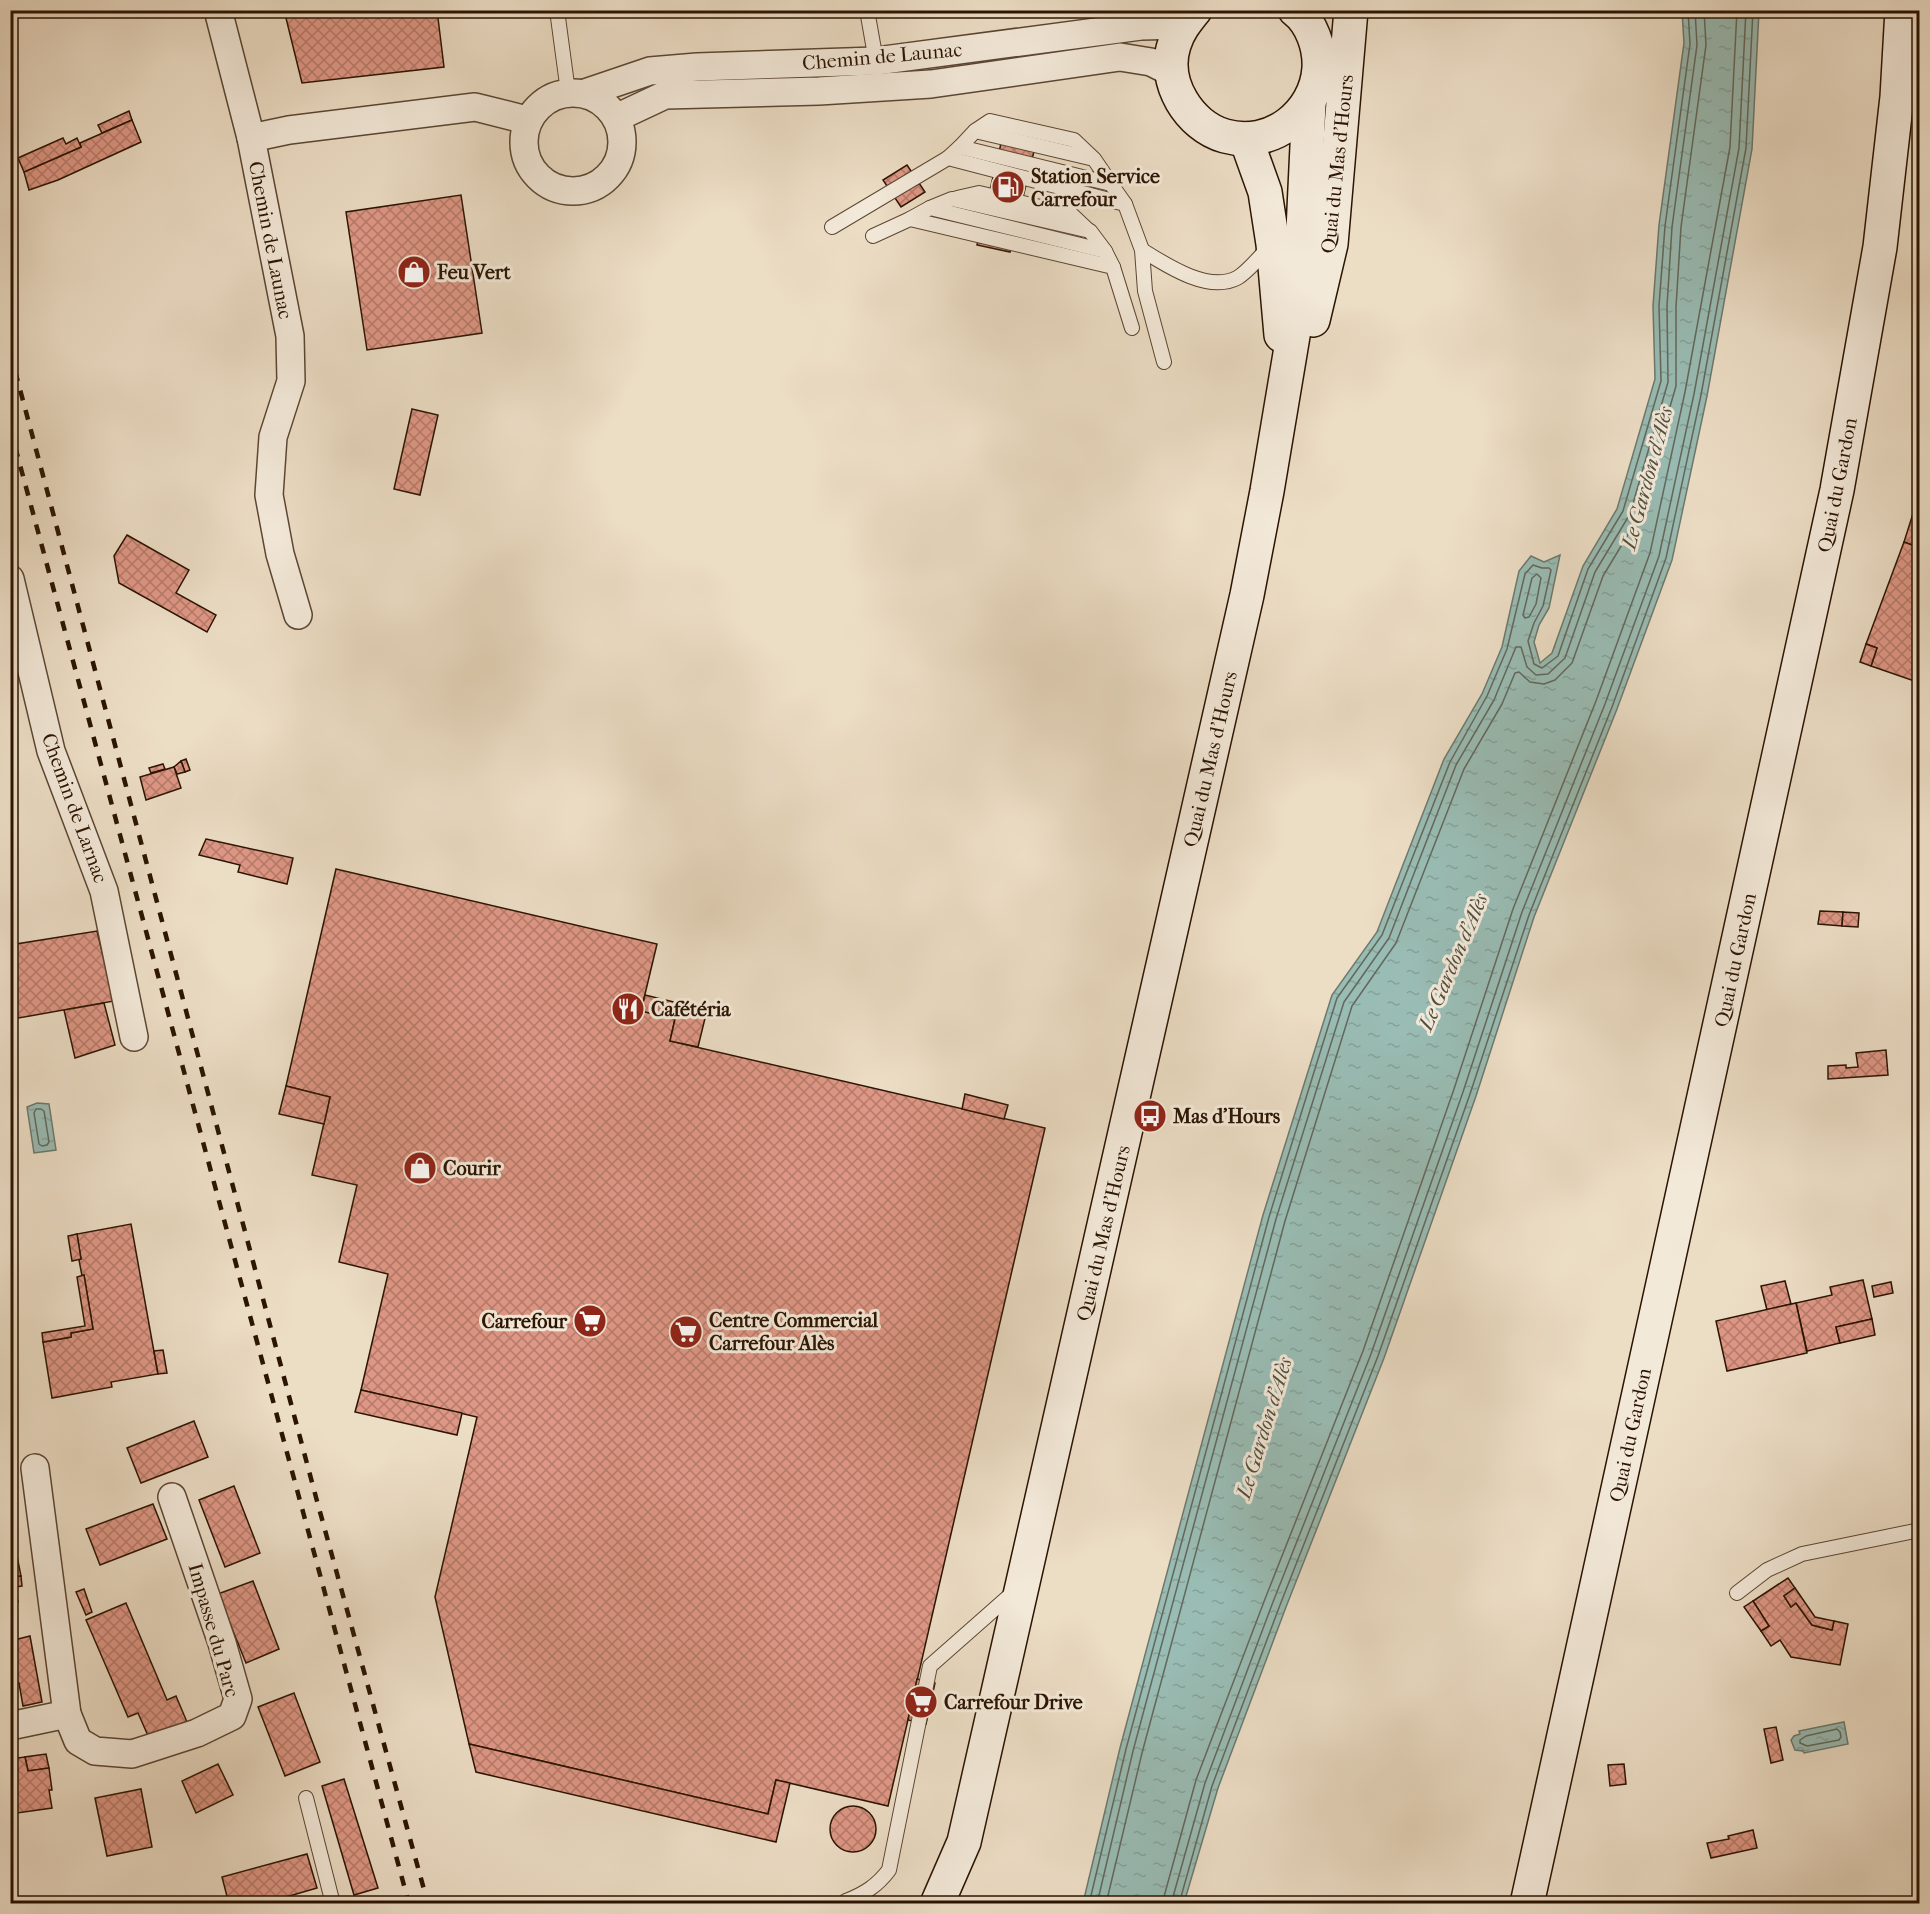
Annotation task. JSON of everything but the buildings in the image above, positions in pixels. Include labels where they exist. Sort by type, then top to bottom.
[{"type":"street","points":[[218,10],[251,138]]},
{"type":"street","points":[[1295,10],[1313,33],[1319,57]]},
{"type":"street","name":"Quai du Mas d'Hours","points":[[937,1904],[964,1842],[1247,595],[1300,294],[1309,104],[1318,81],[1325,10]]},
{"type":"street","name":"Quai du Mas d'Hours","points":[[1286,381],[1307,346],[1331,244],[1351,10]]},
{"type":"street","name":"Quai du Gardon","points":[[1527,1904],[1837,490],[1880,247],[1897,97],[1902,10]]},
{"type":"street","points":[[1189,18],[1173,47],[1171,72],[1182,102],[1204,126],[1224,136],[1246,139],[1270,135],[1292,122],[1309,104]]},
{"type":"street","name":"Chemin de Launac","points":[[576,93],[650,71],[697,67],[876,61],[1189,18]]},
{"type":"street","name":"Chemin de Launac","points":[[616,118],[665,95],[819,91],[931,84],[1120,57],[1151,62],[1171,72]]},
{"type":"street","points":[[576,93],[599,100],[611,110],[616,118],[622,135],[622,147],[618,162],[599,184],[585,190],[569,192],[548,184],[531,170],[524,154],[523,137],[527,120],[537,107],[551,97],[576,93]]},
{"type":"street","name":"Chemin de Launac","points":[[298,615],[280,554],[269,495],[273,438],[291,381],[290,336],[251,138],[289,130],[475,107],[527,120]]},
{"type":"street","name":"Quai du Mas d'Hours","points":[[1246,139],[1265,192],[1273,244],[1286,381]]},
{"type":"street","name":"Chemin de Larnac","points":[[10,579],[51,751],[104,891],[134,1037]]},
{"type":"street","name":"Impasse du Parc","points":[[34,1468],[67,1714],[78,1741],[95,1751],[132,1754],[197,1733],[232,1716],[238,1698],[172,1497]]},
{"type":"street","points":[[10,1726],[67,1714]]},
{"type":"lane","points":[[557,10],[576,93]]},
{"type":"lane","points":[[867,10],[876,61]]},
{"type":"lane","points":[[832,227],[948,158],[975,131],[1094,159],[1125,204],[1142,250],[1146,291],[1164,362]]},
{"type":"lane","points":[[960,147],[1111,184]]},
{"type":"lane","points":[[948,158],[1125,204]]},
{"type":"lane","points":[[873,236],[952,199],[1090,231],[1105,251],[1113,267],[1132,328]]},
{"type":"lane","points":[[930,208],[1105,251]]},
{"type":"lane","points":[[910,219],[1113,267]]},
{"type":"lane","points":[[1142,250],[1177,272],[1219,282],[1237,278],[1273,244]]},
{"type":"lane","points":[[1737,1593],[1767,1570],[1802,1554],[1920,1530]]},
{"type":"lane","points":[[846,1904],[846,1901],[861,1895],[879,1883],[889,1870],[930,1666],[1023,1583]]},
{"type":"lane","points":[[306,1798],[333,1904]]},
{"type":"water","name":"Le Gardon d'Alès","points":[[1682,11],[1759,11],[1752,149],[1707,396],[1672,560],[1617,709],[1534,917],[1476,1096],[1384,1358],[1218,1788],[1184,1903],[1083,1903],[1120,1748],[1263,1215],[1332,995],[1377,932],[1444,759],[1482,694],[1502,647],[1519,571],[1531,556],[1544,562],[1560,555],[1549,608],[1539,625],[1534,642],[1540,663],[1552,653],[1583,566],[1617,509],[1655,379],[1653,306],[1659,225],[1684,43]]},
{"type":"water","points":[[37,1103],[49,1104],[56,1150],[34,1153],[27,1107]]},
{"type":"water","points":[[1844,1722],[1848,1744],[1804,1753],[1795,1750],[1791,1740],[1800,1734],[1799,1731]]},
{"type":"railway","points":[[10,352],[317,1501],[428,1904]]},
{"type":"railway","points":[[10,428],[409,1904]]},
{"type":"place","name":"Station Service Carrefour","points":[[1008,187]]},
{"type":"place","name":"Feu Vert","points":[[414,272]]},
{"type":"place","name":"Cafétéria","points":[[628,1009]]},
{"type":"place","name":"Mas d'Hours","points":[[1150,1116]]},
{"type":"place","name":"Courir","points":[[420,1168]]},
{"type":"place","name":"Carrefour","points":[[590,1321]]},
{"type":"place","name":"Centre Commercial Carrefour Alès","points":[[686,1332]]},
{"type":"place","name":"Carrefour Drive","points":[[921,1702]]}]
